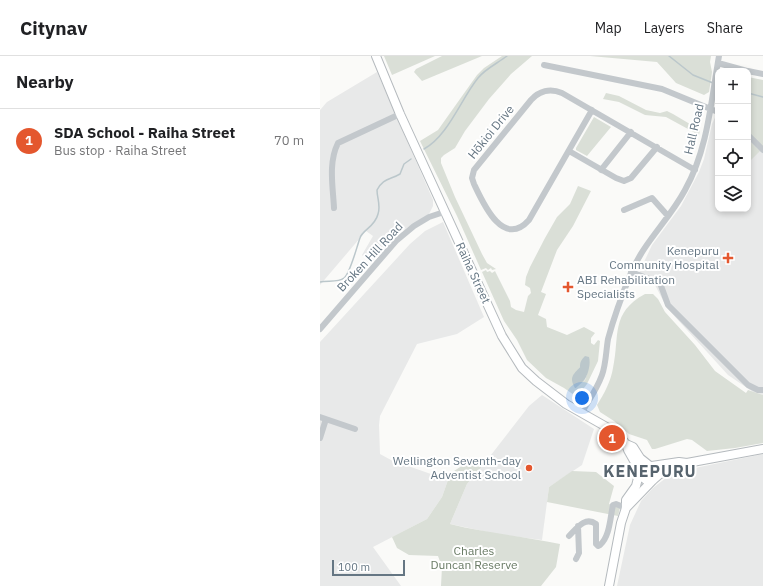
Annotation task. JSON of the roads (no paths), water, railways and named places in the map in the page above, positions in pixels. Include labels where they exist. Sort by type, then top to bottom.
[{"type":"main road","name":"Raiha Street","points":[[376,56],[444,212],[502,336],[522,368],[566,404],[610,429],[626,444],[632,447],[640,458],[651,466]]},
{"type":"main road","name":"Raiha Street","points":[[626,444],[641,474]]},
{"type":"main road","points":[[626,508],[654,479],[667,471],[687,464],[763,449]]},
{"type":"main road","points":[[609,586],[626,508],[626,500],[636,486],[638,478],[645,467],[678,462],[687,464]]},
{"type":"main road","points":[[651,466],[656,471],[654,479]]},
{"type":"main road","points":[[641,474],[646,480],[654,479]]},
{"type":"street","name":"Hall Road","points":[[582,412],[597,387],[602,374],[614,319],[631,272],[640,253],[682,196],[695,170],[704,144],[714,93],[719,56]]},
{"type":"street","points":[[718,63],[737,68]]},
{"type":"street","points":[[544,65],[662,89],[715,111]]},
{"type":"street","points":[[751,72],[763,74]]},
{"type":"street","name":"Hōkioi Drive","points":[[592,110],[527,223],[520,227],[511,229],[502,227],[496,223],[474,184],[473,173],[476,167],[531,100],[542,92],[555,90],[562,93],[631,132],[657,147],[695,170]]},
{"type":"street","points":[[334,208],[332,172],[334,151],[338,143],[400,114]]},
{"type":"street","points":[[601,170],[631,132]]},
{"type":"street","points":[[751,138],[763,150]]},
{"type":"street","points":[[569,151],[619,180],[624,181],[628,180],[657,147]]},
{"type":"street","points":[[624,210],[652,198],[668,216]]},
{"type":"street","name":"Broken Hill Road","points":[[320,329],[396,241],[414,226],[429,217],[444,212]]},
{"type":"street","points":[[631,272],[660,283],[668,305],[748,385],[752,388],[763,390]]},
{"type":"street","points":[[320,417],[355,428]]},
{"type":"street","points":[[320,438],[326,419]]},
{"type":"street","points":[[569,536],[578,526],[588,520],[596,524],[596,544],[598,546],[605,538],[613,505],[616,504],[626,508]]},
{"type":"street","points":[[576,559],[579,553],[578,526]]},
{"type":"waterway","points":[[424,149],[433,143],[447,126],[478,78],[507,56]]},
{"type":"waterway","points":[[669,56],[693,75],[713,83]]},
{"type":"waterway","points":[[751,94],[763,97]]},
{"type":"waterway","points":[[320,282],[342,280],[344,278],[351,266],[361,235],[372,225],[379,211],[377,190],[379,186],[384,181],[400,174],[404,164],[411,159]]},
{"type":"place","name":"Kenepuru Community Hospital","points":[[728,258]]},
{"type":"place","name":"ABI Rehabilitation Specialists","points":[[568,287]]},
{"type":"place","name":"SDA School - Raiha Street","points":[[612,438]]},
{"type":"place","name":"Wellington Seventh-day Adventist School","points":[[529,468]]},
{"type":"district","name":"KENEPURU","points":[[650,471]]},
{"type":"park label","name":"Charles Duncan Reserve","points":[[474,558]]}]
